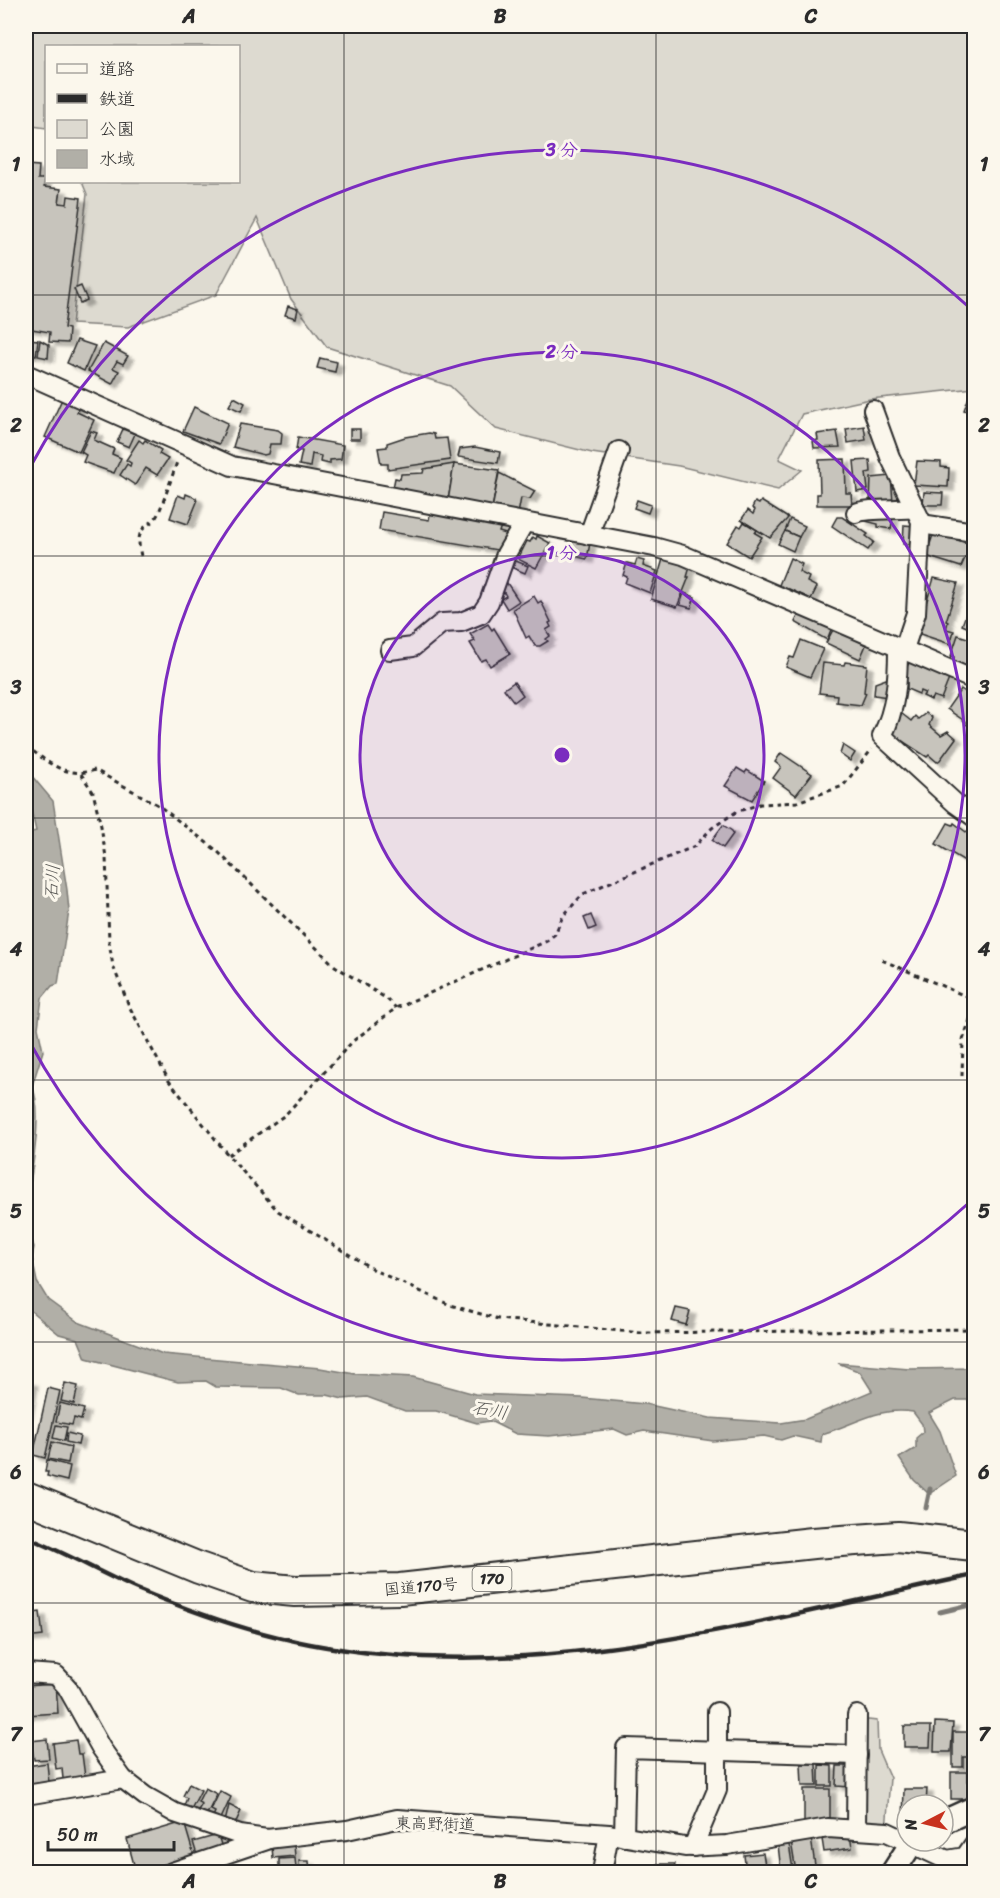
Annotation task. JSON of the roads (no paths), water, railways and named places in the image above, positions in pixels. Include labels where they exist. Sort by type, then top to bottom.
[{"type":"highway","name":"国道170号","points":[[26,1497],[210,1572],[253,1587],[295,1591],[399,1589],[824,1542],[898,1537],[975,1545]]},
{"type":"street","points":[[26,374],[232,466],[683,555],[898,649],[975,680]]},
{"type":"street","points":[[873,410],[890,457],[918,516],[916,613],[906,643],[898,649],[891,720],[882,736],[956,804],[975,817]]},
{"type":"street","points":[[589,535],[619,450]]},
{"type":"street","points":[[856,513],[864,509],[888,511],[918,516],[975,532]]},
{"type":"street","points":[[390,650],[398,651],[413,647],[442,623],[461,622],[481,615],[492,594],[506,554],[524,523]]},
{"type":"street","name":"東高野街道","points":[[26,1673],[56,1676],[67,1687],[88,1727],[123,1779],[145,1796],[175,1813],[240,1835],[267,1839],[347,1830],[397,1819],[617,1835],[693,1847],[727,1845],[828,1828],[886,1832],[895,1835]]},
{"type":"street","points":[[693,1847],[717,1790],[717,1712]]},
{"type":"street","points":[[856,1830],[858,1715]]},
{"type":"street","points":[[602,1872],[617,1835],[626,1748],[857,1755]]},
{"type":"street","points":[[26,1795],[123,1779]]},
{"type":"street","points":[[955,1817],[975,1808]]},
{"type":"street","points":[[172,1872],[267,1839]]},
{"type":"street","name":"東高野街道","points":[[933,1853],[947,1860],[965,1857],[975,1844]]},
{"type":"street","points":[[893,1872],[905,1853]]},
{"type":"water","name":"石川","points":[[26,769],[53,801],[69,911],[58,984],[52,986],[42,998],[38,1028],[43,1051],[32,1086],[36,1098],[37,1130],[26,1214],[26,1131],[33,1098],[28,1094],[26,1101],[26,970],[32,932],[26,910],[26,844],[29,844],[29,833],[36,831],[30,805],[26,799]]},
{"type":"water","name":"石川","points":[[26,1221],[34,1247],[32,1258],[37,1282],[48,1300],[78,1322],[163,1354],[320,1368],[355,1374],[413,1377],[475,1394],[582,1398],[645,1404],[710,1418],[781,1423],[806,1419],[872,1391],[860,1372],[838,1363],[909,1369],[974,1368],[974,1400],[955,1400],[929,1413],[940,1431],[956,1476],[929,1494],[914,1480],[899,1458],[916,1448],[916,1438],[923,1432],[922,1424],[913,1412],[889,1412],[867,1417],[822,1434],[821,1442],[793,1436],[781,1440],[764,1436],[713,1441],[644,1431],[627,1435],[614,1429],[549,1436],[516,1434],[490,1421],[477,1423],[436,1411],[405,1411],[367,1397],[343,1399],[327,1395],[299,1395],[281,1388],[216,1387],[206,1381],[178,1382],[86,1358],[78,1339],[59,1334],[26,1307]]},
{"type":"waterway","points":[[926,1508],[930,1489]]},
{"type":"waterway","points":[[940,1612],[974,1604]]},
{"type":"railway","points":[[26,1537],[137,1589],[222,1621],[310,1644],[394,1655],[478,1658],[561,1653],[645,1643],[728,1628],[974,1575]]}]
